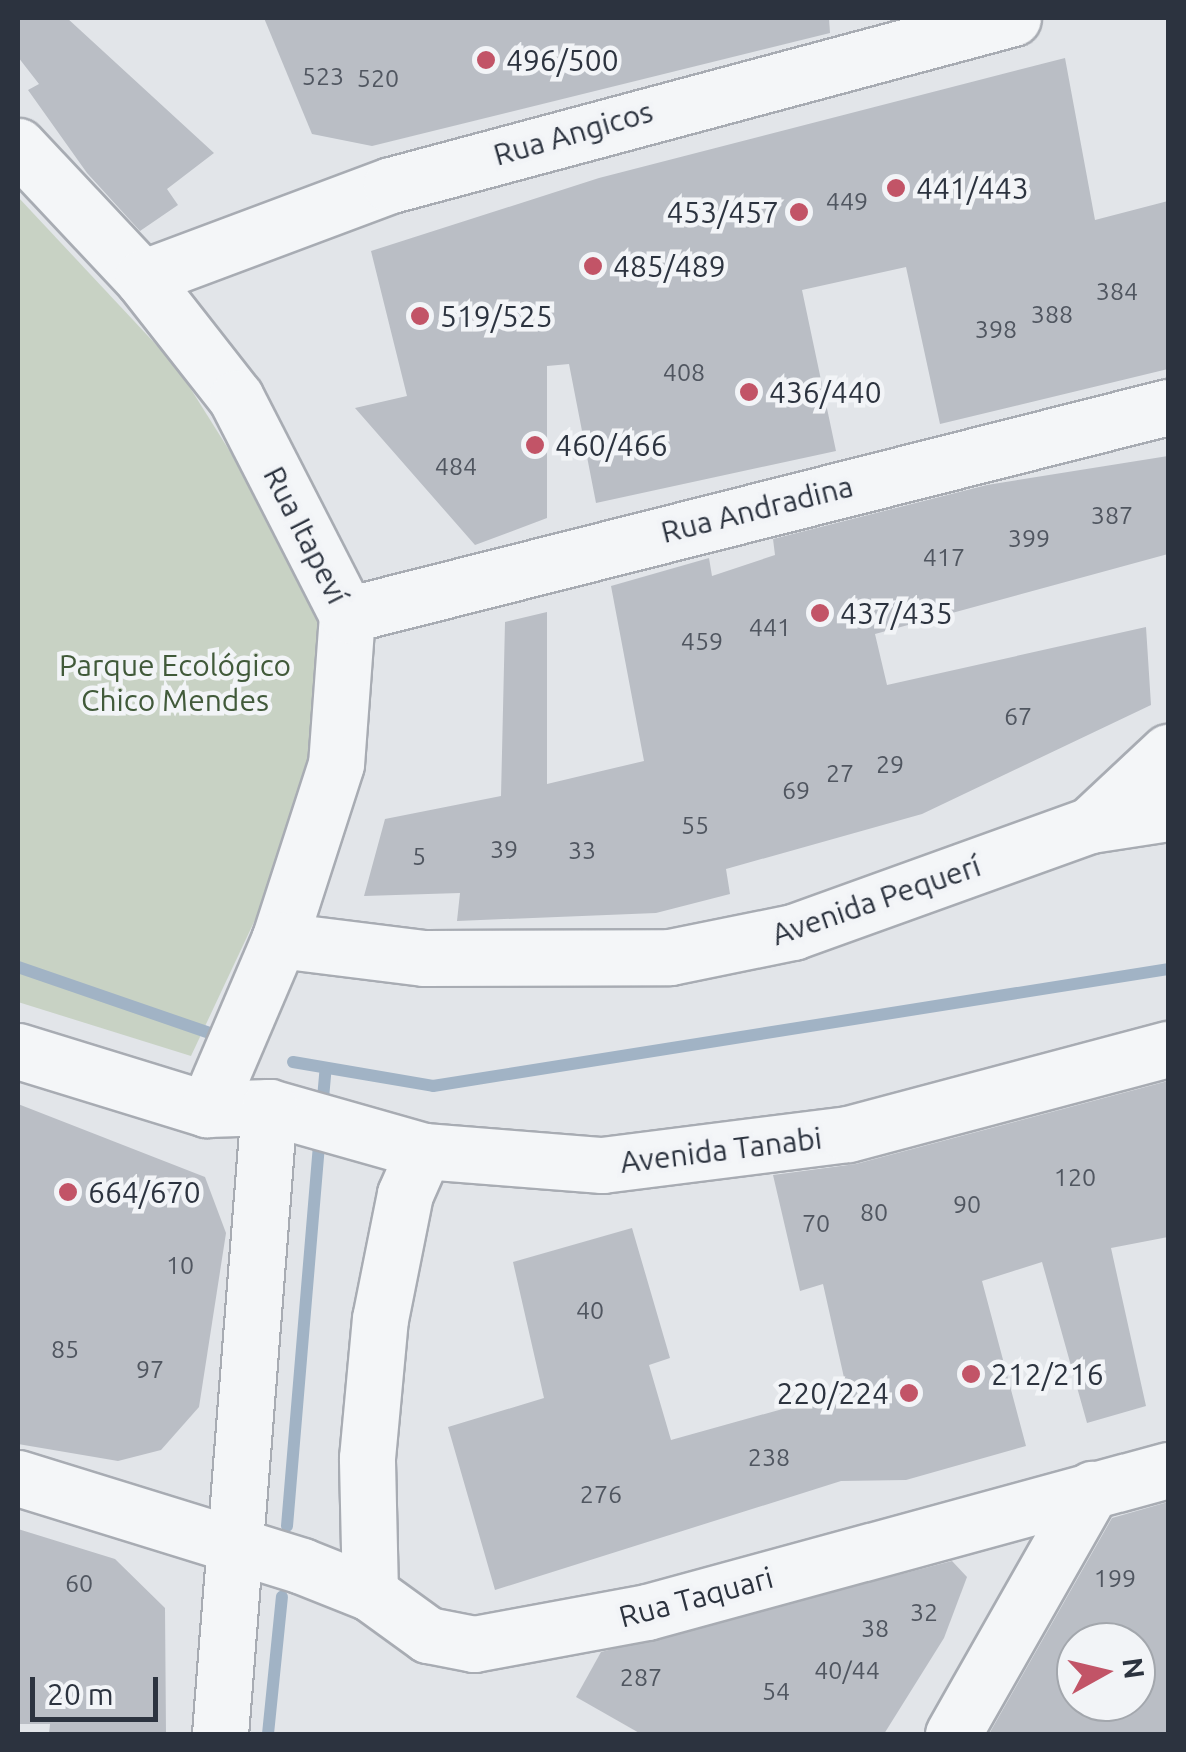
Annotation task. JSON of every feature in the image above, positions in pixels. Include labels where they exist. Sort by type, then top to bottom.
[{"type":"street","name":"Rua Angicos","points":[[142,278],[391,184],[1013,18]]},
{"type":"street","name":"Rua Itapeví","points":[[18,146],[142,278],[236,398],[346,615],[336,764],[280,940],[207,1109]]},
{"type":"street","name":"Rua Andradina","points":[[346,615],[1168,407]]},
{"type":"street","points":[[1090,825],[1168,752]]},
{"type":"street","name":"Avenida Pequerí","points":[[280,940],[424,958],[670,957],[793,932],[1090,825],[1168,813]]},
{"type":"street","name":"Avenida Tanabi","points":[[18,1051],[207,1109],[269,1107],[424,1151],[602,1165],[848,1134],[1168,1050]]},
{"type":"street","points":[[220,1734],[269,1107]]},
{"type":"street","points":[[370,1593],[366,1458],[380,1318],[405,1194],[424,1151]]},
{"type":"street","name":"Rua Taquari","points":[[18,1478],[370,1593],[428,1635],[474,1644],[526,1639],[1168,1470]]},
{"type":"street","points":[[952,1734],[1092,1489]]},
{"type":"green space","name":"Parque Ecológico Chico Mendes","points":[[18,197],[177,367],[320,595],[323,775],[191,1056],[18,1002]]},
{"type":"building","points":[[18,18],[67,18],[214,153],[167,189],[178,205],[140,231],[87,173],[28,90],[39,84],[18,57]]},
{"type":"building","points":[[264,18],[829,18],[830,33],[372,146],[312,134]]},
{"type":"building","points":[[1065,58],[1095,220],[1168,201],[1168,369],[940,424],[906,267],[802,290],[836,451],[596,503],[569,364],[547,366],[547,518],[475,545],[355,408],[407,396],[371,251],[599,178]]},
{"type":"building","points":[[1168,456],[1168,554],[875,634],[887,685],[1146,627],[1151,705],[922,814],[726,869],[730,894],[656,913],[457,921],[460,893],[364,896],[385,819],[501,796],[505,622],[547,612],[547,784],[644,761],[611,586],[709,558],[712,576],[775,555],[773,539],[987,485]]},
{"type":"building","points":[[1168,1081],[1168,1237],[1111,1248],[1146,1406],[1087,1423],[1042,1262],[982,1281],[1026,1446],[906,1480],[841,1481],[495,1590],[448,1427],[544,1398],[513,1262],[632,1228],[670,1358],[649,1365],[671,1440],[847,1391],[823,1284],[800,1291],[773,1175],[856,1164]]},
{"type":"building","points":[[18,1104],[205,1177],[226,1233],[199,1407],[161,1450],[118,1461],[18,1444]]},
{"type":"building","points":[[1168,1502],[1168,1734],[989,1734],[1112,1518]]},
{"type":"building","points":[[18,1529],[115,1559],[165,1608],[166,1734],[49,1734],[50,1724],[18,1724]]},
{"type":"building","points":[[952,1561],[967,1577],[944,1638],[884,1734],[641,1734],[576,1697],[601,1652]]},
{"type":"waterway","points":[[18,967],[224,1038]]},
{"type":"waterway","points":[[293,1062],[433,1086],[1168,969]]},
{"type":"waterway","points":[[322,1110],[325,1073]]},
{"type":"waterway","points":[[287,1526],[320,1135]]},
{"type":"waterway","points":[[268,1734],[282,1597]]},
{"type":"place","name":"496/500","points":[[486,60]]},
{"type":"place","name":"441/443","points":[[896,188]]},
{"type":"place","name":"453/457","points":[[799,212]]},
{"type":"place","name":"485/489","points":[[593,266]]},
{"type":"place","name":"519/525","points":[[420,316]]},
{"type":"place","name":"436/440","points":[[749,392]]},
{"type":"place","name":"460/466","points":[[535,445]]},
{"type":"place","name":"437/435","points":[[820,613]]},
{"type":"place","name":"664/670","points":[[68,1192]]},
{"type":"place","name":"212/216","points":[[971,1374]]},
{"type":"place","name":"220/224","points":[[909,1393]]}]
